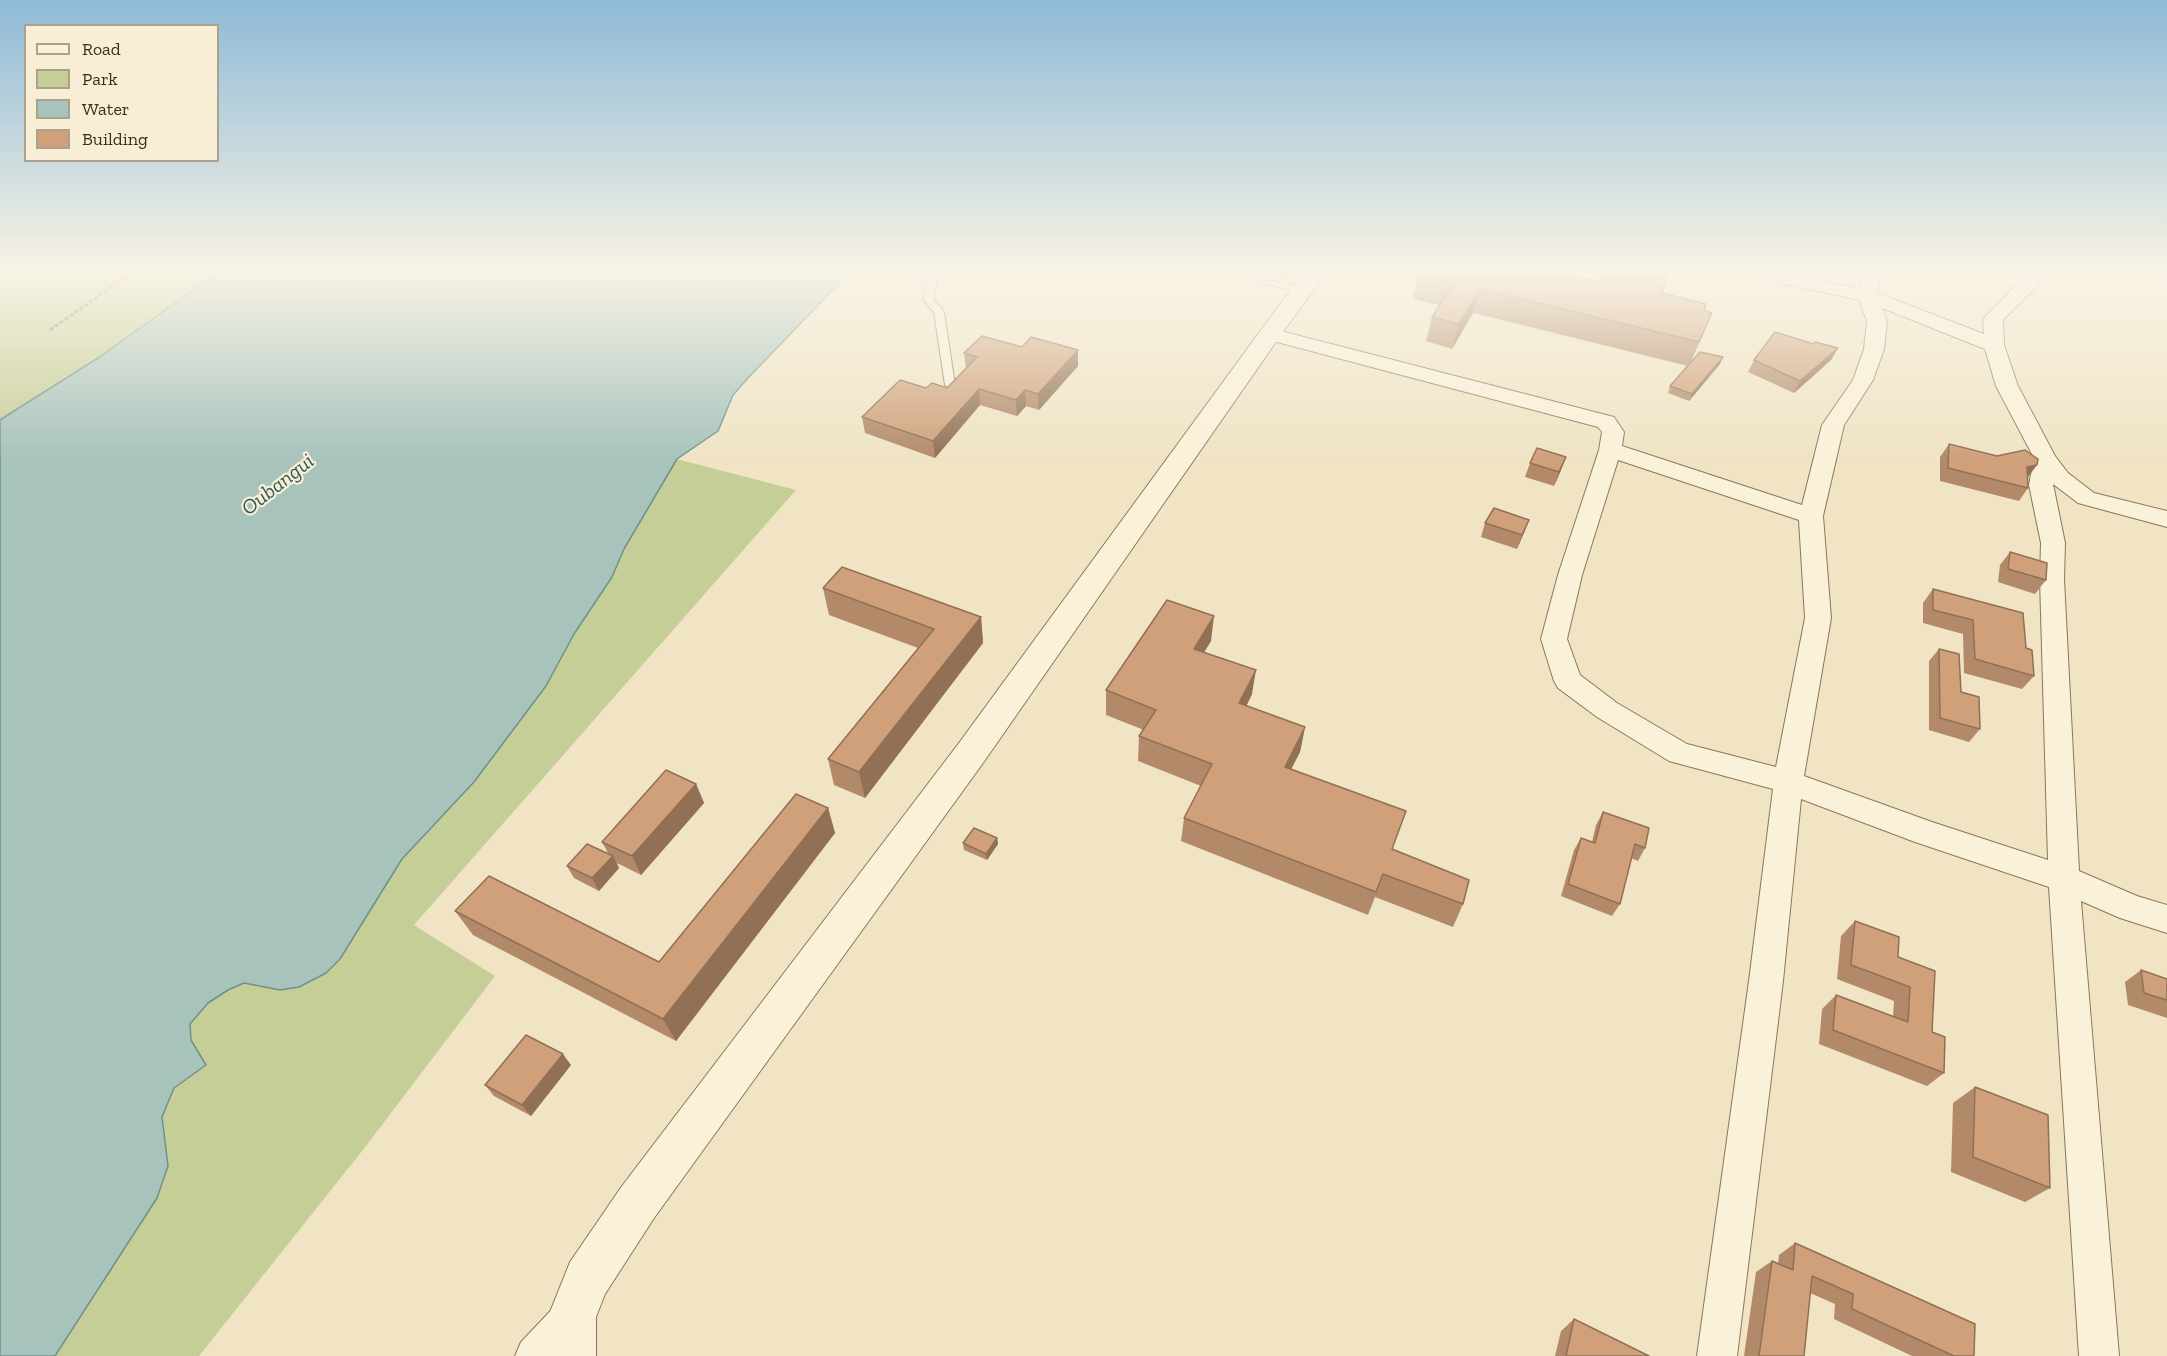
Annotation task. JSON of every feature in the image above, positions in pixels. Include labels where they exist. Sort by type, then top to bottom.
[{"type":"street","points":[[1717,1356],[1766,981],[1788,782],[1818,618],[1811,516],[1833,425],[1863,380],[1874,349],[1876,333]]},
{"type":"street","points":[[1971,333],[1994,345]]},
{"type":"street","points":[[1994,333],[1994,345],[2007,386],[2045,458],[2060,478],[2086,498],[2167,519]]},
{"type":"street","points":[[571,1356],[572,1317],[586,1279],[638,1202],[971,753],[1269,334],[1606,423],[1613,432],[1610,450],[1570,575],[1554,639],[1568,681],[1607,711],[1679,753],[1788,782],[1926,833],[2064,879],[2131,908],[2167,919]]},
{"type":"street","points":[[1610,450],[1811,516]]},
{"type":"street","points":[[2045,458],[2041,484],[2052,543],[2064,879],[2098,1356]]},
{"type":"street","points":[[535,1356],[572,1317]]},
{"type":"lane","points":[[942,333],[950,385]]},
{"type":"green space","points":[[0,333],[133,333],[101,356],[0,420]]},
{"type":"green space","points":[[677,459],[796,490],[414,925],[495,976],[366,1146],[199,1356],[55,1356],[157,1198],[168,1166],[162,1117],[174,1088],[206,1065],[191,1040],[190,1024],[208,1003],[228,990],[244,983],[261,987],[375,903],[402,859],[474,782],[546,686],[574,634],[612,577],[624,549]]},
{"type":"water","name":"Oubangui","points":[[133,333],[791,333],[733,395],[718,431],[677,459],[624,549],[612,577],[574,634],[546,686],[474,782],[402,859],[340,959],[326,973],[299,987],[280,990],[244,983],[208,1003],[190,1024],[191,1040],[206,1065],[174,1088],[162,1117],[168,1166],[157,1198],[55,1356],[0,1356],[0,420]]},
{"type":"building","points":[[1663,333],[1703,333],[1699,342]]},
{"type":"building","points":[[1774,333],[1838,348],[1800,381],[1754,360]]},
{"type":"building","points":[[982,336],[1022,347],[1031,337],[1078,350],[1038,394],[1025,390],[1016,400],[979,389],[933,441],[862,417],[900,380],[926,388],[932,383],[947,388],[977,357],[964,353]]},
{"type":"building","points":[[1700,352],[1723,357],[1692,394],[1670,386]]},
{"type":"building","points":[[1949,444],[1997,456],[2025,450],[2038,459],[2037,465],[2027,467],[2028,488],[1948,468]]},
{"type":"building","points":[[1537,448],[1566,457],[1559,472],[1530,463]]},
{"type":"building","points":[[1494,508],[1529,520],[1522,535],[1485,523]]},
{"type":"building","points":[[2010,552],[2047,563],[2046,580],[2008,569]]},
{"type":"building","points":[[842,567],[981,617],[859,772],[828,759],[934,629],[823,588]]},
{"type":"building","points":[[1933,589],[2023,613],[2026,648],[2032,650],[2034,676],[1975,659],[1973,620],[1933,610]]},
{"type":"building","points":[[1167,600],[1214,616],[1194,649],[1256,670],[1239,703],[1305,727],[1285,767],[1406,811],[1392,849],[1469,880],[1463,904],[1383,874],[1376,892],[1184,818],[1212,764],[1139,736],[1156,710],[1106,690]]},
{"type":"building","points":[[1939,649],[1959,654],[1961,692],[1979,697],[1980,729],[1940,718]]},
{"type":"building","points":[[666,770],[696,784],[632,856],[602,842]]},
{"type":"building","points":[[796,794],[828,808],[663,1019],[455,911],[489,876],[659,962]]},
{"type":"building","points":[[1603,812],[1649,828],[1645,848],[1635,844],[1620,904],[1568,884],[1581,838],[1595,843]]},
{"type":"building","points":[[974,828],[997,838],[986,854],[963,843]]},
{"type":"building","points":[[587,844],[613,856],[592,878],[567,866]]},
{"type":"building","points":[[1855,921],[1899,937],[1898,957],[1935,971],[1932,1032],[1945,1037],[1944,1073],[1833,1030],[1836,995],[1908,1022],[1910,987],[1851,965]]},
{"type":"building","points":[[2141,970],[2167,979],[2167,1000],[2144,993]]},
{"type":"building","points":[[526,1035],[563,1054],[522,1105],[485,1085]]},
{"type":"building","points":[[1975,1087],[2048,1115],[2050,1188],[1973,1157]]},
{"type":"building","points":[[1795,1243],[1975,1324],[1974,1356],[1954,1356],[1852,1309],[1853,1294],[1812,1276],[1804,1356],[1759,1356],[1772,1261],[1793,1270]]},
{"type":"building","points":[[1574,1319],[1649,1356],[1566,1356]]}]
